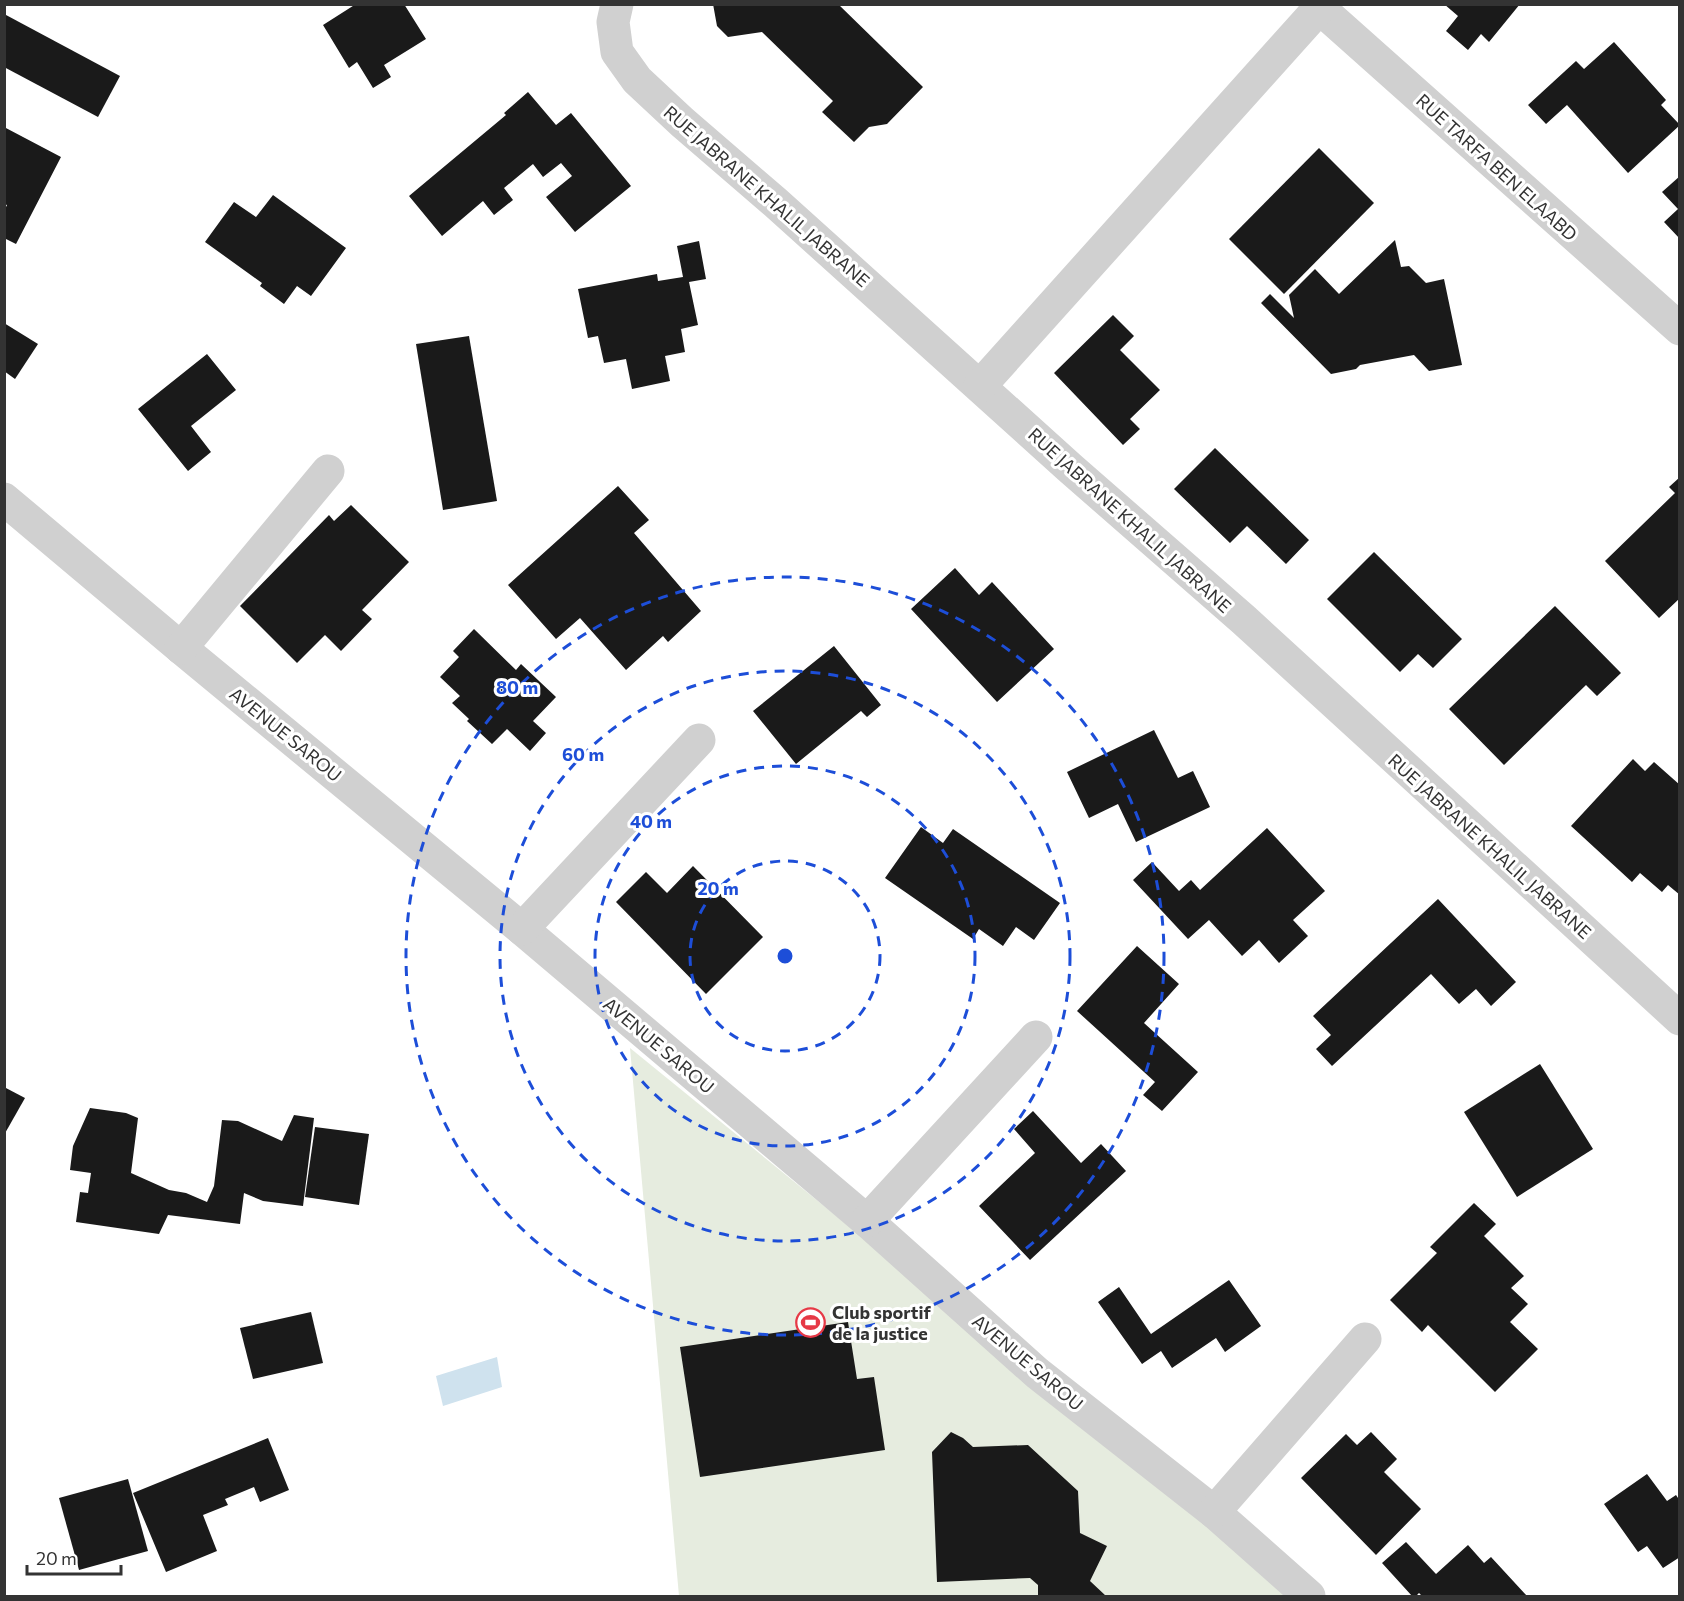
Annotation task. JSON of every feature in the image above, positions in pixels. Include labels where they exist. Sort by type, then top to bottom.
[{"type":"street","name":"RUE JABRANE KHALIL JABRANE","points":[[617,4],[613,22],[617,52],[637,80],[1070,468],[1244,620],[1680,1019]]},
{"type":"street","points":[[980,386],[1319,6]]},
{"type":"street","name":"RUE TARFA BEN ELAABD","points":[[1319,6],[1680,329]]},
{"type":"street","points":[[181,648],[328,471]]},
{"type":"street","name":"AVENUE SAROU","points":[[4,499],[522,929],[867,1221],[1037,1373],[1214,1512],[1309,1596]]},
{"type":"street","points":[[522,929],[699,740]]},
{"type":"street","points":[[867,1221],[1036,1037]]},
{"type":"street","points":[[1214,1512],[1365,1339]]},
{"type":"shaded area","name":"Club sportif de la justice","points":[[630,1048],[1303,1596],[679,1596]]},
{"type":"water","points":[[497,1357],[502,1387],[443,1406],[436,1376]]},
{"type":"building","points":[[356,4],[404,4],[426,39],[384,65],[391,77],[373,88],[357,62],[349,68],[323,25]]},
{"type":"building","points":[[713,4],[838,4],[923,87],[887,124],[869,127],[854,142],[822,112],[833,101],[762,32],[728,37],[717,26]]},
{"type":"building","points":[[1444,4],[1520,4],[1489,42],[1481,34],[1468,50],[1446,31],[1458,16]]},
{"type":"building","points":[[6,15],[120,76],[98,117],[4,67]]},
{"type":"building","points":[[1614,42],[1666,100],[1661,105],[1680,125],[1628,173],[1567,105],[1546,124],[1528,105],[1576,61],[1584,69]]},
{"type":"building","points":[[528,92],[556,125],[571,113],[631,186],[575,232],[546,197],[572,176],[561,163],[543,177],[533,164],[504,188],[513,200],[494,215],[483,201],[442,236],[409,196],[506,115],[504,113]]},
{"type":"building","points":[[4,127],[61,157],[16,244],[4,238],[4,211],[7,205],[4,204]]},
{"type":"building","points":[[1319,148],[1374,203],[1284,294],[1229,239]]},
{"type":"building","points":[[1680,176],[1680,239],[1664,222],[1678,209],[1662,192]]},
{"type":"building","points":[[273,195],[346,248],[311,296],[297,286],[284,304],[260,286],[262,283],[205,242],[234,202],[256,217]]},
{"type":"building","points":[[1395,240],[1401,267],[1409,266],[1426,283],[1444,279],[1462,365],[1429,371],[1414,355],[1360,365],[1356,369],[1331,374],[1261,303],[1270,294],[1294,318],[1289,295],[1315,269],[1339,294]]},
{"type":"building","points":[[699,241],[706,279],[689,282],[698,325],[681,329],[685,352],[665,356],[670,381],[632,389],[626,359],[604,363],[598,336],[588,338],[578,289],[657,274],[658,281],[683,277],[677,246]]},
{"type":"building","points":[[1113,315],[1134,336],[1120,350],[1160,390],[1130,419],[1140,429],[1123,445],[1054,373]]},
{"type":"building","points":[[4,323],[38,344],[15,379],[4,371]]},
{"type":"building","points":[[469,336],[497,501],[443,510],[416,344]]},
{"type":"building","points":[[207,354],[236,390],[191,426],[211,452],[188,471],[138,409]]},
{"type":"building","points":[[1215,448],[1309,540],[1286,564],[1247,526],[1230,543],[1174,489]]},
{"type":"building","points":[[1680,477],[1680,598],[1659,618],[1605,561],[1675,493],[1669,487]]},
{"type":"building","points":[[618,486],[649,520],[634,533],[701,611],[668,642],[663,636],[626,670],[580,618],[556,639],[508,585]]},
{"type":"building","points":[[351,505],[409,562],[362,610],[372,619],[341,651],[325,635],[297,663],[240,606],[329,515],[334,521]]},
{"type":"building","points":[[1374,552],[1462,639],[1433,668],[1418,654],[1400,672],[1327,599]]},
{"type":"building","points":[[955,568],[979,595],[992,582],[1054,649],[997,702],[911,609]]},
{"type":"building","points":[[1555,606],[1621,673],[1597,696],[1586,685],[1504,765],[1449,709]]},
{"type":"building","points":[[474,629],[516,670],[521,664],[556,697],[533,721],[546,733],[530,751],[507,729],[492,744],[467,721],[469,719],[452,703],[460,696],[440,677],[459,657],[453,651]]},
{"type":"building","points":[[834,646],[881,705],[867,717],[861,711],[796,764],[753,711]]},
{"type":"building","points":[[1154,730],[1178,778],[1193,771],[1210,807],[1136,842],[1118,804],[1089,818],[1067,772]]},
{"type":"building","points":[[1633,759],[1645,771],[1654,762],[1680,785],[1680,895],[1668,885],[1662,892],[1640,873],[1632,882],[1571,826]]},
{"type":"building","points":[[921,827],[943,843],[953,829],[1060,903],[1034,940],[1016,927],[1003,946],[979,929],[973,939],[885,878]]},
{"type":"building","points":[[1267,828],[1325,891],[1293,920],[1308,936],[1279,963],[1259,940],[1242,956],[1209,920],[1188,939],[1133,880],[1152,862],[1179,891],[1191,880],[1200,890]]},
{"type":"building","points":[[693,866],[763,937],[706,994],[616,902],[646,872],[667,893]]},
{"type":"building","points":[[1438,899],[1516,982],[1491,1006],[1476,989],[1459,1004],[1431,974],[1332,1066],[1316,1049],[1331,1035],[1313,1016]]},
{"type":"building","points":[[1137,946],[1179,984],[1144,1023],[1198,1072],[1162,1111],[1143,1095],[1155,1082],[1077,1011]]},
{"type":"building","points":[[1540,1064],[1593,1149],[1517,1197],[1464,1112]]},
{"type":"building","points":[[4,1087],[25,1098],[4,1135]]},
{"type":"building","points":[[90,1108],[126,1113],[138,1118],[131,1173],[169,1190],[186,1193],[207,1202],[214,1186],[222,1120],[238,1121],[282,1141],[294,1115],[314,1118],[303,1206],[263,1201],[244,1193],[240,1224],[168,1215],[159,1234],[76,1222],[80,1192],[88,1193],[91,1173],[70,1170],[73,1146]]},
{"type":"building","points":[[1033,1111],[1081,1163],[1101,1144],[1126,1171],[1030,1260],[979,1206],[1035,1153],[1014,1129]]},
{"type":"building","points":[[315,1127],[369,1134],[359,1205],[305,1197]]},
{"type":"building","points":[[1474,1203],[1496,1224],[1484,1236],[1524,1276],[1511,1288],[1528,1304],[1510,1322],[1538,1349],[1495,1392],[1428,1325],[1422,1332],[1390,1300],[1437,1253],[1430,1247]]},
{"type":"building","points":[[1229,1280],[1261,1326],[1225,1352],[1216,1338],[1172,1368],[1161,1351],[1142,1364],[1098,1302],[1119,1287],[1151,1334]]},
{"type":"building","points":[[311,1312],[323,1363],[253,1379],[240,1328]]},
{"type":"building","points":[[848,1322],[857,1379],[874,1377],[885,1450],[700,1477],[680,1347]]},
{"type":"building","points":[[951,1432],[963,1438],[973,1447],[1028,1445],[1078,1491],[1080,1533],[1107,1546],[1090,1581],[1106,1596],[1038,1596],[1038,1585],[1030,1578],[937,1582],[932,1452]]},
{"type":"building","points":[[1371,1432],[1397,1459],[1384,1472],[1421,1509],[1376,1555],[1301,1478],[1346,1434],[1357,1445]]},
{"type":"building","points":[[268,1438],[289,1490],[260,1502],[254,1487],[225,1499],[228,1505],[203,1515],[217,1551],[166,1572],[133,1493]]},
{"type":"building","points":[[1647,1474],[1667,1501],[1676,1495],[1680,1501],[1680,1557],[1663,1568],[1647,1546],[1638,1552],[1604,1504]]},
{"type":"building","points":[[128,1479],[148,1551],[79,1570],[59,1498]]},
{"type":"building","points":[[1406,1542],[1436,1574],[1468,1545],[1484,1563],[1491,1557],[1527,1596],[1422,1596],[1419,1593],[1412,1596],[1382,1563]]},
{"type":"place","name":"Club sportif de la justice","points":[[811,1322]]}]
